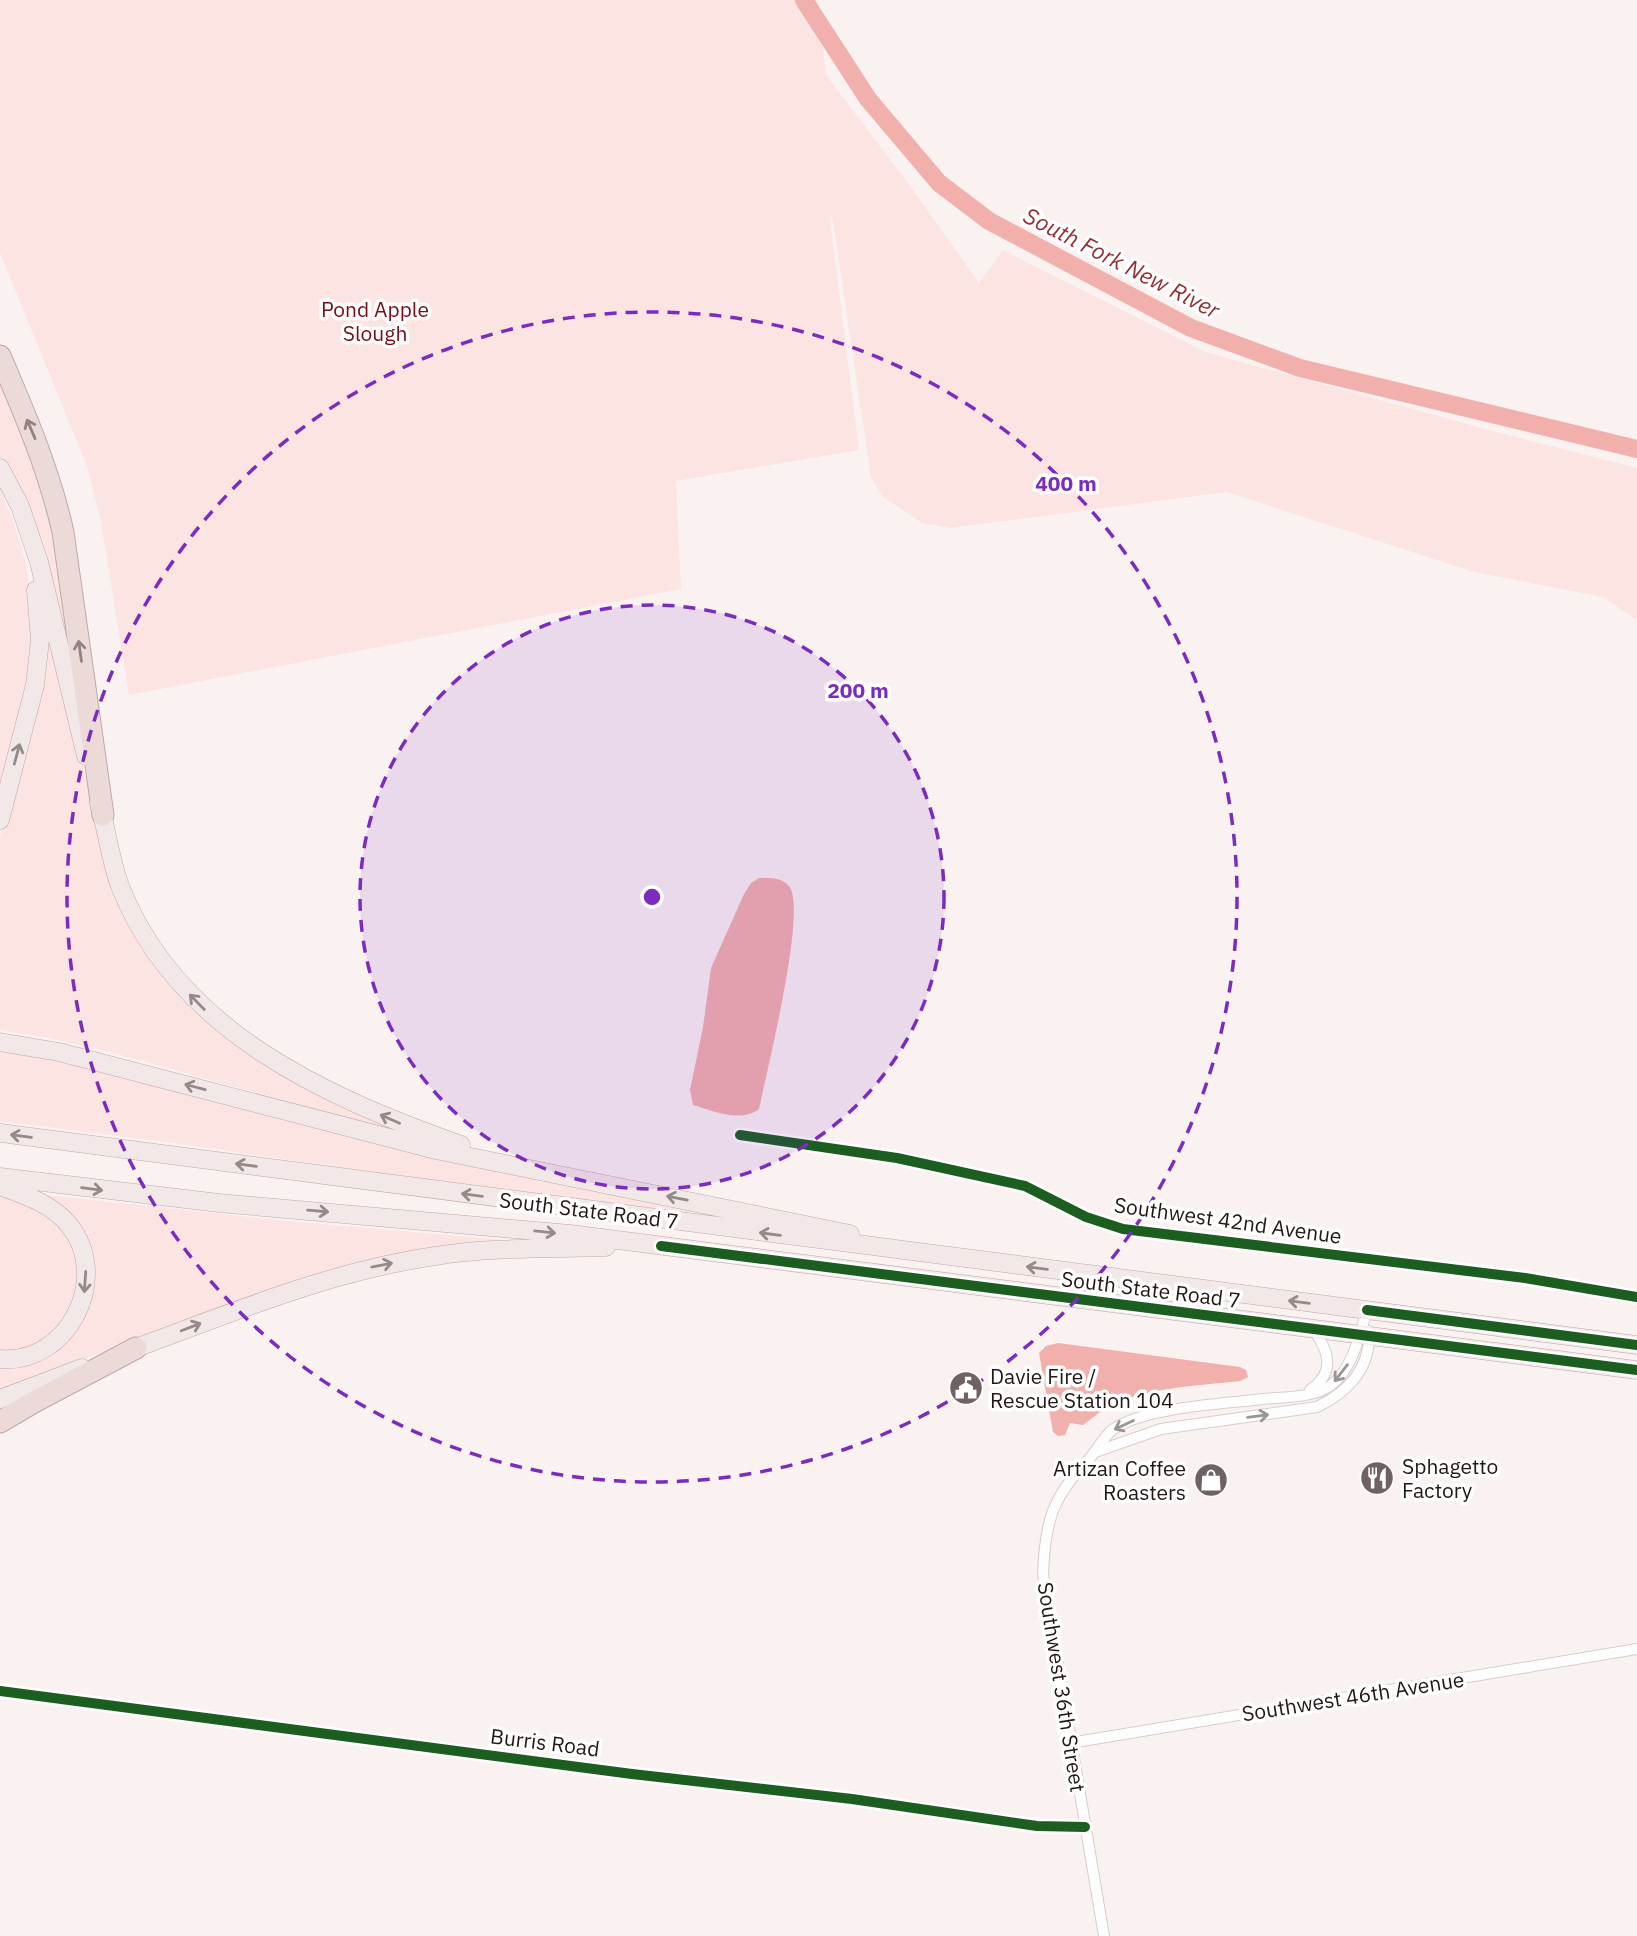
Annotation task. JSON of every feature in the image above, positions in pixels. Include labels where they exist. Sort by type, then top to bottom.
[{"type":"highway","points":[[0,356],[40,449],[63,532],[103,816]]},
{"type":"highway","points":[[0,1422],[136,1348]]},
{"type":"main road","points":[[0,468],[20,506],[39,562],[103,816],[112,862],[121,888],[153,950],[204,1010],[235,1035],[340,1097],[397,1123],[523,1168]]},
{"type":"main road","points":[[0,820],[38,664],[38,612],[29,531]]},
{"type":"main road","points":[[0,1042],[59,1052],[349,1128],[523,1168],[779,1218],[959,1259]]},
{"type":"main road","name":"South State Road 7","points":[[0,1133],[1637,1345]]},
{"type":"main road","name":"South State Road 7","points":[[0,1177],[136,1194],[485,1225],[1635,1367]]},
{"type":"main road","points":[[0,1186],[37,1200],[56,1212],[70,1226],[80,1245],[86,1281],[83,1301],[76,1318],[63,1333],[48,1346],[28,1356],[0,1359]]},
{"type":"main road","points":[[0,1398],[318,1281],[376,1266],[437,1255],[483,1251],[660,1246]]},
{"type":"street","name":"Southwest 42nd Avenue","points":[[740,1135],[897,1158],[1025,1186],[1086,1217],[1123,1229],[1525,1278],[1637,1297]]},
{"type":"street","name":"Southwest 36th Street","points":[[1095,1452],[1161,1429],[1317,1407],[1337,1397],[1352,1384],[1363,1364],[1367,1310]]},
{"type":"street","points":[[1305,1394],[1318,1385],[1327,1369],[1326,1351],[1313,1329]]},
{"type":"street","name":"Southwest 36th Street","points":[[1104,1936],[1043,1574],[1045,1534],[1055,1503],[1071,1477],[1112,1431],[1128,1422],[1166,1411],[1320,1391],[1337,1379],[1364,1335]]},
{"type":"street","points":[[1190,1424],[1210,1406]]},
{"type":"street","name":"Southwest 46th Avenue","points":[[1070,1743],[1637,1649]]},
{"type":"street","name":"Burris Road","points":[[0,1691],[632,1774],[852,1799],[1037,1826],[1085,1827]]},
{"type":"green space","name":"Pond Apple Slough","points":[[0,0],[817,0],[826,75],[979,283],[1003,250],[1205,352],[1637,468],[1637,620],[1603,597],[1474,572],[1227,492],[951,528],[922,523],[883,497],[871,477],[832,215],[830,219],[859,450],[676,481],[681,589],[129,695],[100,517],[87,466],[0,253]]},
{"type":"green space","points":[[0,369],[47,486],[83,711],[0,460]]},
{"type":"green space","points":[[0,490],[17,532],[27,571],[31,644],[20,718],[0,799]]},
{"type":"green space","points":[[46,608],[107,869],[138,939],[164,979],[214,1028],[289,1073],[414,1136],[95,1048],[0,1030],[0,837]]},
{"type":"green space","points":[[0,1050],[56,1059],[425,1156],[689,1209],[688,1214],[0,1121]]},
{"type":"green space","points":[[0,1194],[33,1204],[69,1235],[81,1277],[66,1321],[34,1348],[0,1355]]},
{"type":"green space","points":[[47,1195],[287,1221],[526,1242],[456,1250],[211,1311],[0,1391],[0,1364],[62,1343],[89,1269],[45,1197]]},
{"type":"shaded area","points":[[759,878],[771,878],[786,883],[793,900],[790,957],[784,993],[759,1109],[744,1115],[718,1113],[693,1105],[690,1090],[703,1027],[711,968],[744,894],[751,883]]},
{"type":"shaded area","points":[[1058,1343],[1240,1367],[1246,1370],[1248,1377],[1240,1381],[1137,1396],[1105,1409],[1083,1425],[1070,1423],[1065,1435],[1058,1436],[1053,1432],[1039,1353],[1046,1346]]},
{"type":"waterway","name":"South Fork New River","points":[[804,0],[868,99],[939,183],[989,221],[1191,328],[1300,368],[1637,449]]},
{"type":"cycle path","points":[[740,1135],[897,1158],[1025,1186],[1086,1217],[1123,1229],[1525,1278],[1637,1297]]},
{"type":"cycle path","points":[[661,1246],[1637,1370]]},
{"type":"cycle path","points":[[1367,1310],[1637,1345]]},
{"type":"cycle path","points":[[0,1691],[632,1774],[852,1799],[1037,1826],[1085,1827]]},
{"type":"place","name":"Davie Fire / Rescue Station 104","points":[[966,1388]]},
{"type":"place","name":"Sphagetto Factory","points":[[1377,1478]]},
{"type":"place","name":"Artizan Coffee Roasters","points":[[1211,1480]]}]
